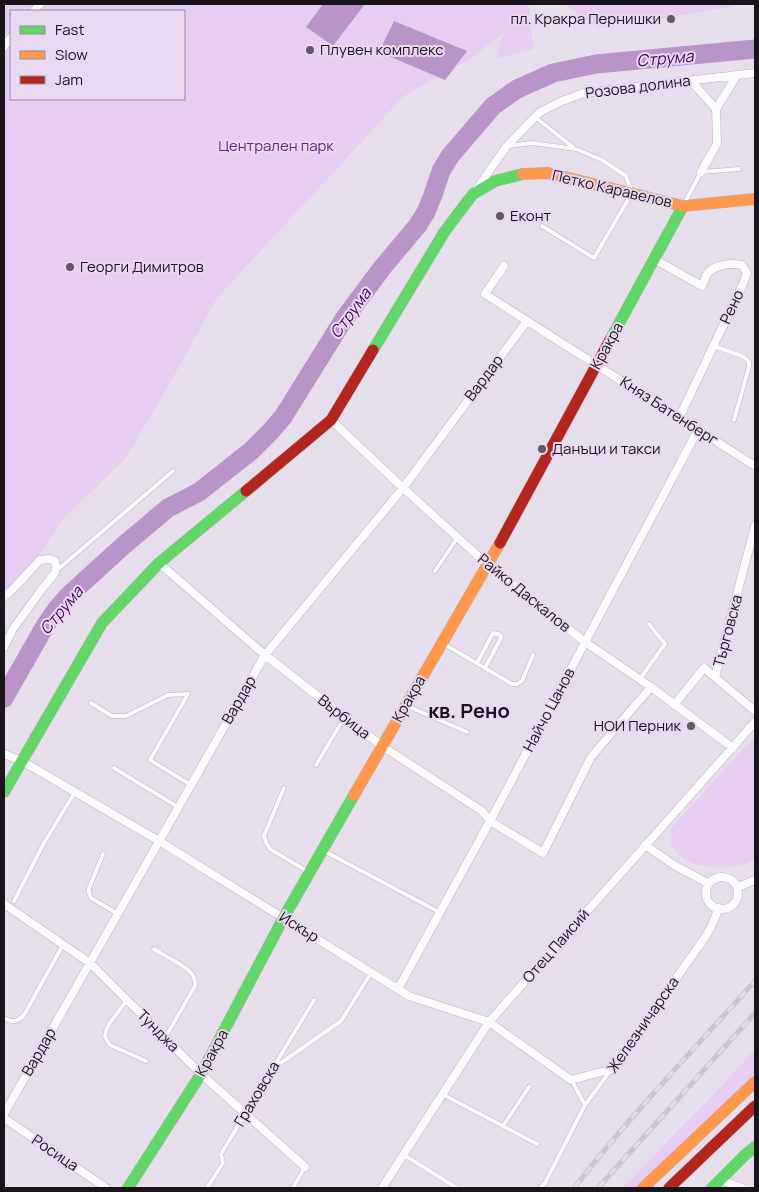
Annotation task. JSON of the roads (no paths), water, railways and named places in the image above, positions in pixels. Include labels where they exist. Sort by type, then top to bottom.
[{"type":"main road","name":"Петко Каравелов","points":[[473,194],[495,181],[525,173],[548,173],[683,206],[755,199]]},
{"type":"main road","points":[[4,792],[102,623],[159,563],[331,420],[445,231],[473,194]]},
{"type":"main road","name":"Кракра","points":[[128,1188],[201,1074],[309,872],[488,565],[683,206]]},
{"type":"main road","points":[[644,1188],[755,1082]]},
{"type":"main road","points":[[669,1188],[755,1106]]},
{"type":"main road","points":[[712,1188],[755,1147]]},
{"type":"street","name":"Розова долина","points":[[473,194],[506,147],[540,112],[562,101],[584,93],[755,73]]},
{"type":"street","points":[[701,172],[717,144],[716,109],[737,75]]},
{"type":"street","points":[[691,80],[716,109]]},
{"type":"street","name":"Рено","points":[[654,259],[702,286],[708,272],[723,265],[735,263],[742,265],[747,273],[680,418]]},
{"type":"street","name":"Княз Батенберг","points":[[504,266],[486,294],[755,466]]},
{"type":"street","name":"Вардар","points":[[4,1114],[265,655],[403,488],[527,321]]},
{"type":"street","name":"Райко Даскалов","points":[[331,420],[488,565],[585,642],[651,687],[733,748]]},
{"type":"street","name":"Найчо Цанов","points":[[398,989],[490,821],[698,430]]},
{"type":"street","name":"Търговска","points":[[715,677],[755,526]]},
{"type":"street","points":[[4,597],[40,560],[50,559],[55,562],[55,573],[13,629],[4,647]]},
{"type":"street","name":"Върбица","points":[[159,563],[265,655],[382,746],[482,811],[490,821],[543,853],[591,757],[651,687]]},
{"type":"street","points":[[674,704],[704,668],[755,711]]},
{"type":"street","name":"Отец Паисий","points":[[382,1188],[489,1022],[755,722]]},
{"type":"street","name":"Искър","points":[[4,754],[22,761],[159,841],[409,996],[489,1022],[571,1080]]},
{"type":"street","points":[[645,845],[674,865],[709,884]]},
{"type":"street","points":[[724,877],[732,880],[738,887],[738,896],[734,903],[727,908],[719,908],[712,905],[708,899],[706,891],[709,884],[716,878],[724,877]]},
{"type":"street","points":[[738,887],[755,880]]},
{"type":"street","name":"Тунджа","points":[[4,904],[90,963],[201,1074],[305,1167]]},
{"type":"street","name":"Железничарска","points":[[612,1069],[706,936],[719,908]]},
{"type":"street","points":[[571,1080],[612,1069]]},
{"type":"street","name":"Росица","points":[[4,1118],[106,1188]]},
{"type":"street","points":[[721,1180],[742,1188]]},
{"type":"lane","points":[[535,117],[576,149],[602,160],[626,176],[632,193],[594,258],[542,226]]},
{"type":"lane","points":[[506,147],[532,143],[576,149]]},
{"type":"lane","points":[[683,206],[701,172],[739,169]]},
{"type":"lane","points":[[714,346],[744,357],[749,362],[750,368],[734,420]]},
{"type":"lane","points":[[55,573],[173,471]]},
{"type":"lane","points":[[435,571],[458,538]]},
{"type":"lane","points":[[639,680],[665,644],[649,624]]},
{"type":"lane","points":[[476,663],[493,633],[498,634],[501,638],[485,668]]},
{"type":"lane","points":[[442,643],[512,684],[522,681],[533,655]]},
{"type":"lane","points":[[90,703],[112,716],[126,716],[168,695],[188,694],[150,760],[191,785]]},
{"type":"lane","points":[[405,705],[467,732]]},
{"type":"lane","points":[[316,765],[344,717]]},
{"type":"lane","points":[[114,768],[178,807]]},
{"type":"lane","points":[[284,788],[264,836],[270,848],[309,872]]},
{"type":"lane","points":[[14,901],[44,843],[75,792]]},
{"type":"lane","points":[[322,850],[439,912]]},
{"type":"lane","points":[[103,854],[89,888],[89,894],[91,898],[118,914]]},
{"type":"lane","points":[[4,1018],[10,1022],[20,1019],[24,1015],[63,945]]},
{"type":"lane","points":[[154,949],[186,969],[195,980],[195,986],[166,1038]]},
{"type":"lane","points":[[273,1068],[341,1021],[371,973]]},
{"type":"lane","points":[[127,1000],[109,1024],[105,1037],[110,1045],[146,1061]]},
{"type":"lane","name":"Граховска","points":[[207,1188],[223,1163],[221,1154],[314,1000]]},
{"type":"lane","name":"Железничарска","points":[[540,1188],[545,1183],[585,1105],[612,1069]]},
{"type":"lane","name":"Искър","points":[[571,1080],[585,1105]]},
{"type":"lane","points":[[503,1126],[528,1088]]},
{"type":"lane","points":[[442,1094],[537,1144]]},
{"type":"lane","points":[[404,1155],[457,1188]]},
{"type":"lane","points":[[292,1188],[305,1167]]},
{"type":"waterway","name":"Струма","points":[[4,698],[45,626],[68,596],[168,508],[199,492],[251,451],[283,417],[344,319],[382,268],[418,225],[426,212],[441,171],[450,156],[493,106],[517,89],[553,73],[596,64],[755,49]]},
{"type":"railway","points":[[574,1188],[640,1109],[755,981]]},
{"type":"railway","points":[[598,1188],[755,1013]]},
{"type":"place","name":"пл. Кракра Пернишки","points":[[671,19]]},
{"type":"place","name":"Плувен комплекс","points":[[310,50]]},
{"type":"place","name":"Еконт","points":[[500,216]]},
{"type":"place","name":"Георги Димитров","points":[[70,267]]},
{"type":"place","name":"Данъци и такси","points":[[542,449]]},
{"type":"place","name":"НОИ Перник","points":[[691,726]]},
{"type":"district","name":"кв. Рено","points":[[469,711]]},
{"type":"park label","name":"Централен парк","points":[[276,146]]}]
